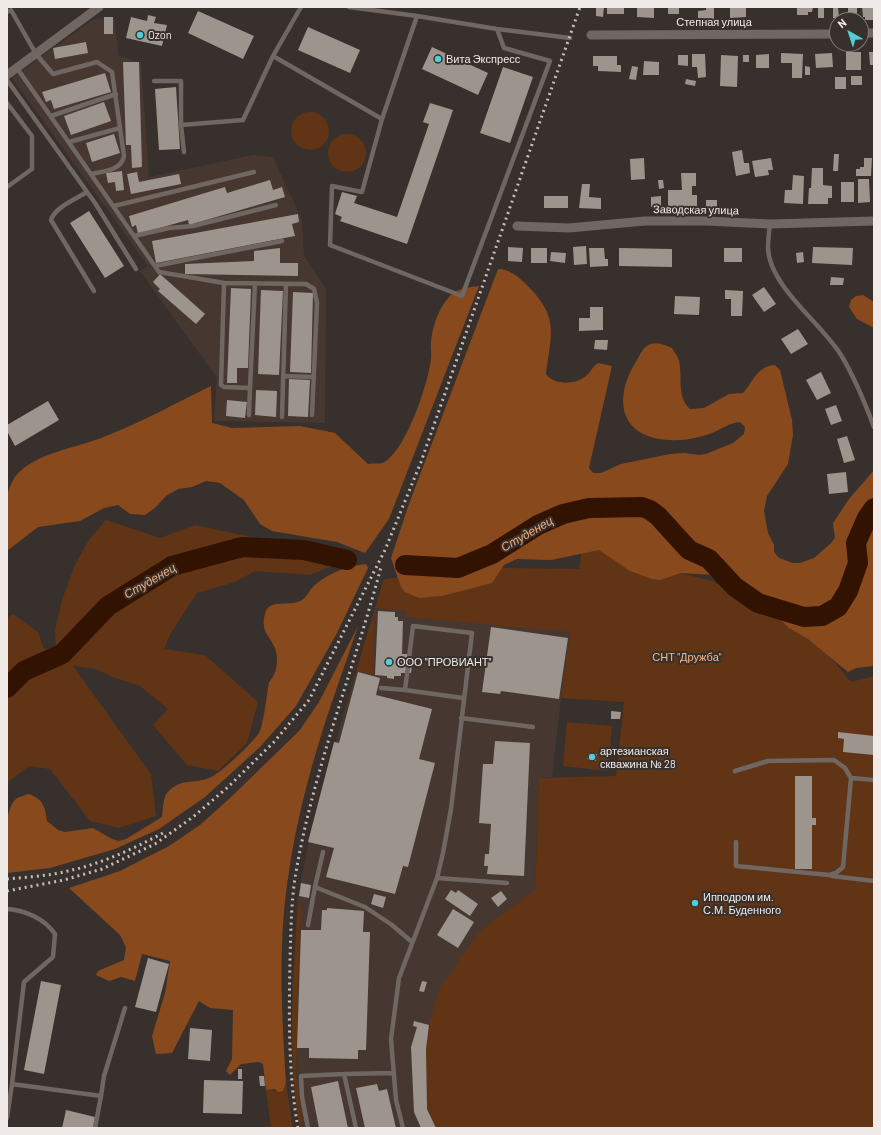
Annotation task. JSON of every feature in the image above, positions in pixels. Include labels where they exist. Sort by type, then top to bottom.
[{"type":"street","points":[[7,75],[99,7]]},
{"type":"street","name":"Степная улица","points":[[591,35],[829,34]]},
{"type":"street","name":"Заводская улица","points":[[517,226],[569,228],[645,221],[706,221],[770,224],[874,221]]},
{"type":"lane","points":[[180,125],[243,120],[273,56],[301,7]]},
{"type":"lane","points":[[349,7],[497,29],[570,38]]},
{"type":"lane","points":[[7,12],[11,10],[36,54],[53,74],[97,62],[112,72],[124,156],[119,167],[92,174]]},
{"type":"lane","points":[[417,16],[382,119],[362,192],[332,186],[330,245],[462,296],[550,61],[504,48],[497,29]]},
{"type":"lane","points":[[273,56],[382,119]]},
{"type":"lane","points":[[17,68],[159,272],[224,283],[306,284],[314,289],[317,297],[312,415]]},
{"type":"lane","points":[[7,80],[87,192],[136,269]]},
{"type":"lane","points":[[154,81],[181,81],[180,125],[184,152]]},
{"type":"lane","points":[[51,116],[116,94]]},
{"type":"lane","points":[[7,103],[32,136],[32,169],[7,187]]},
{"type":"lane","points":[[69,142],[120,128]]},
{"type":"lane","points":[[114,206],[254,172]]},
{"type":"lane","points":[[87,192],[57,210],[52,215],[51,220],[94,291]]},
{"type":"lane","points":[[134,236],[169,228],[193,226],[276,205]]},
{"type":"lane","points":[[770,224],[768,250],[774,269],[794,300],[841,354],[856,383],[874,427]]},
{"type":"lane","points":[[155,266],[282,241]]},
{"type":"lane","points":[[224,283],[221,385],[224,387],[250,388]]},
{"type":"lane","points":[[249,415],[255,283]]},
{"type":"lane","points":[[282,416],[286,284]]},
{"type":"lane","points":[[283,376],[314,377]]},
{"type":"lane","points":[[403,1128],[396,1100],[391,1039],[399,978],[437,878],[451,809],[472,634],[413,626],[405,690]]},
{"type":"lane","points":[[380,688],[464,698]]},
{"type":"lane","points":[[461,718],[533,727]]},
{"type":"lane","points":[[735,771],[768,761],[834,760],[845,768],[851,778],[843,867],[836,873],[829,875]]},
{"type":"lane","points":[[851,778],[874,780]]},
{"type":"lane","points":[[736,842],[736,866],[874,881]]},
{"type":"lane","points":[[308,925],[322,852]]},
{"type":"lane","points":[[437,878],[507,883]]},
{"type":"lane","points":[[315,887],[365,907],[392,925],[412,942]]},
{"type":"lane","points":[[7,909],[15,910],[43,921],[55,934],[53,957],[24,982],[7,1118]]},
{"type":"lane","points":[[95,1128],[104,1076],[125,1008]]},
{"type":"lane","points":[[308,1128],[302,1097],[301,1076],[393,1073]]},
{"type":"lane","points":[[344,1074],[356,1128]]},
{"type":"lane","points":[[12,1084],[101,1096]]},
{"type":"shaded area","points":[[114,17],[119,56],[141,63],[149,177],[253,155],[273,157],[302,220],[304,255],[326,289],[325,423],[214,421],[217,378],[140,271],[148,266],[12,78],[94,19]]},
{"type":"shaded area","points":[[498,269],[502,269],[516,275],[525,283],[536,295],[548,315],[551,335],[546,374],[550,378],[560,382],[572,382],[584,378],[598,363],[612,366],[589,468],[593,473],[601,473],[621,464],[670,454],[706,454],[733,443],[744,434],[745,427],[740,422],[702,436],[686,440],[670,440],[653,438],[640,432],[630,424],[625,413],[623,401],[625,388],[629,374],[639,355],[644,348],[649,345],[654,343],[672,348],[679,361],[681,393],[690,409],[704,408],[729,394],[743,393],[756,375],[764,368],[775,365],[780,370],[792,420],[793,435],[788,464],[767,496],[764,511],[768,533],[774,545],[774,552],[779,558],[793,563],[800,563],[814,558],[835,538],[833,523],[849,499],[874,470],[874,666],[856,668],[848,672],[808,639],[789,628],[774,613],[713,575],[681,573],[660,580],[652,579],[630,571],[599,550],[551,560],[517,559],[504,565],[492,583],[442,596],[419,598],[405,592],[401,587],[391,558],[409,504]]},
{"type":"shaded area","points":[[479,286],[389,519],[365,553],[337,542],[272,531],[260,524],[244,500],[220,483],[206,481],[192,487],[178,489],[166,496],[156,507],[145,515],[130,514],[118,505],[104,508],[80,521],[38,527],[7,551],[7,498],[12,482],[19,472],[29,464],[41,458],[119,431],[211,386],[212,423],[232,428],[300,426],[335,433],[368,464],[383,463],[392,456],[400,445],[408,431],[421,400],[429,370],[433,329],[438,314],[445,301],[457,291]]},
{"type":"shaded area","points":[[863,295],[874,302],[874,328],[857,319],[849,307],[851,300],[856,296]]},
{"type":"shaded area","points":[[366,564],[368,568],[337,633],[296,706],[260,747],[205,797],[159,829],[115,849],[50,868],[7,873],[6,836],[8,816],[10,808],[14,801],[18,798],[28,794],[37,798],[44,807],[47,821],[58,830],[65,832],[93,828],[112,839],[119,841],[126,839],[162,817],[165,798],[167,793],[172,788],[182,783],[209,778],[221,771],[252,742],[260,731],[262,725],[269,682],[274,675],[277,661],[275,648],[266,633],[264,625],[267,609],[275,604],[292,603],[302,600],[314,586],[328,576],[346,568]]},
{"type":"shaded area","points":[[506,568],[520,569],[571,632],[561,698],[552,777],[539,778],[535,890],[499,916],[430,1020],[427,1109],[436,1128],[303,1128],[296,1074],[300,929],[302,913],[298,897],[308,845],[335,743],[384,579]]},
{"type":"shaded area","points":[[358,626],[327,716],[312,767],[297,826],[290,865],[282,934],[282,1008],[286,1082],[283,1091],[278,1092],[275,1089],[266,1090],[263,1064],[259,1062],[241,1064],[230,1075],[226,1071],[232,1059],[233,1010],[210,1008],[199,1001],[172,1053],[156,1054],[152,1036],[165,993],[170,961],[142,954],[135,981],[121,977],[109,981],[96,975],[98,971],[124,960],[126,947],[120,935],[69,888],[120,871],[169,846],[200,825],[229,799],[299,731],[319,702]]},
{"type":"green space","points":[[306,112],[314,112],[321,115],[326,120],[329,131],[326,142],[321,147],[314,150],[306,150],[299,147],[294,142],[291,135],[291,127],[294,120],[299,115]]},
{"type":"green space","points":[[343,134],[351,134],[358,137],[363,142],[366,153],[363,164],[358,169],[351,172],[343,172],[336,169],[331,164],[328,157],[328,149],[331,142],[336,137]]},
{"type":"green space","points":[[106,520],[160,538],[195,525],[261,539],[316,543],[347,560],[310,575],[255,571],[235,582],[197,593],[171,633],[164,649],[205,655],[258,702],[247,743],[218,771],[187,765],[153,725],[168,709],[140,686],[112,677],[96,669],[73,666],[151,774],[156,816],[119,828],[90,821],[50,769],[29,766],[7,783],[7,618],[13,614],[38,632],[44,649],[56,649],[55,630],[62,600],[74,567],[88,541]]},
{"type":"green space","name":"Ипподром им. С.М. Буденного","points":[[585,531],[659,568],[713,581],[742,601],[812,635],[851,682],[874,676],[874,1128],[436,1128],[427,1109],[426,1049],[430,1020],[439,989],[479,932],[535,890],[539,778],[616,776],[624,702],[561,698],[570,632],[407,617],[407,611],[375,608],[384,579],[506,568],[579,569]]},
{"type":"green space","points":[[375,609],[373,675],[356,671]]},
{"type":"green space","points":[[567,722],[612,726],[608,771],[563,766]]},
{"type":"green space","points":[[298,897],[302,913],[300,929],[296,1074],[303,1128],[300,1128],[296,1100],[292,1042],[293,984]]},
{"type":"green space","points":[[286,1082],[293,1128],[271,1128],[266,1090],[283,1091]]},
{"type":"building","points":[[596,7],[604,7],[603,17],[596,16]]},
{"type":"building","points":[[607,7],[624,7],[624,14],[607,14]]},
{"type":"building","points":[[637,7],[654,7],[654,18],[637,17]]},
{"type":"building","points":[[668,7],[679,7],[679,14],[668,14]]},
{"type":"building","points":[[706,7],[714,7],[714,19],[698,19],[698,11],[706,10]]},
{"type":"building","points":[[730,7],[746,7],[746,17],[730,18]]},
{"type":"building","points":[[797,7],[813,7],[812,12],[808,12],[808,15],[797,15]]},
{"type":"building","points":[[818,7],[824,7],[824,18],[818,18]]},
{"type":"building","points":[[833,7],[838,7],[838,12],[833,12]]},
{"type":"building","points":[[848,7],[857,7],[857,12],[848,12]]},
{"type":"building","points":[[862,7],[874,7],[874,20],[869,20],[869,12],[862,12]]},
{"type":"building","points":[[198,11],[254,36],[243,59],[188,33]]},
{"type":"building","points":[[148,15],[156,17],[154,23],[167,25],[162,46],[126,38],[131,17],[147,21]]},
{"type":"building","points":[[104,17],[113,17],[113,34],[104,34]]},
{"type":"building","points":[[308,27],[360,50],[350,73],[298,50]]},
{"type":"building","points":[[86,42],[88,53],[55,59],[53,48]]},
{"type":"building","points":[[432,47],[488,73],[478,95],[422,69]]},
{"type":"building","points":[[846,52],[861,52],[861,70],[846,70]]},
{"type":"building","points":[[869,52],[874,52],[874,65],[870,65]]},
{"type":"building","points":[[781,53],[803,54],[802,78],[792,78],[792,63],[781,63]]},
{"type":"building","points":[[832,53],[833,67],[816,68],[815,54]]},
{"type":"building","points":[[692,54],[705,54],[706,77],[698,78],[697,67],[692,67]]},
{"type":"building","points":[[769,54],[769,68],[756,68],[756,55]]},
{"type":"building","points":[[678,55],[688,55],[688,66],[678,65]]},
{"type":"building","points":[[721,55],[738,56],[737,87],[720,86]]},
{"type":"building","points":[[743,55],[749,55],[749,62],[743,62]]},
{"type":"building","points":[[593,56],[617,56],[617,65],[621,65],[621,72],[598,71],[598,66],[593,66]]},
{"type":"building","points":[[644,61],[659,62],[659,75],[643,75]]},
{"type":"building","points":[[123,62],[139,62],[142,167],[132,168],[131,145],[126,145]]},
{"type":"building","points":[[632,66],[638,67],[636,80],[629,79]]},
{"type":"building","points":[[805,66],[810,67],[810,75],[805,75]]},
{"type":"building","points":[[503,67],[533,77],[510,143],[480,133]]},
{"type":"building","points":[[105,73],[111,92],[54,109],[51,100],[46,102],[42,92]]},
{"type":"building","points":[[851,76],[862,76],[862,85],[851,85]]},
{"type":"building","points":[[835,77],[846,77],[846,89],[835,89]]},
{"type":"building","points":[[686,79],[696,81],[695,86],[685,84]]},
{"type":"building","points":[[176,87],[180,149],[159,150],[155,89]]},
{"type":"building","points":[[104,102],[111,121],[71,135],[64,116]]},
{"type":"building","points":[[430,103],[453,110],[407,244],[340,221],[342,217],[335,214],[342,192],[357,196],[354,203],[397,217],[429,124],[423,122]]},
{"type":"building","points":[[114,134],[120,153],[92,162],[86,143]]},
{"type":"building","points":[[742,150],[744,163],[749,163],[750,173],[736,176],[732,152]]},
{"type":"building","points":[[834,154],[839,154],[838,171],[833,171]]},
{"type":"building","points":[[644,158],[645,179],[631,180],[630,159]]},
{"type":"building","points":[[771,158],[773,170],[768,170],[769,175],[755,177],[752,161]]},
{"type":"building","points":[[864,158],[872,158],[871,176],[856,176],[856,169],[864,167]]},
{"type":"building","points":[[812,168],[823,168],[823,185],[832,186],[832,198],[828,198],[828,204],[808,204],[809,188],[811,188]]},
{"type":"building","points":[[122,171],[124,190],[116,191],[115,182],[108,183],[106,173]]},
{"type":"building","points":[[137,172],[139,182],[179,174],[181,184],[131,194],[127,174]]},
{"type":"building","points":[[681,173],[696,173],[696,186],[692,186],[692,195],[697,195],[697,208],[668,208],[668,190],[682,190]]},
{"type":"building","points":[[793,175],[804,176],[803,204],[784,203],[785,190],[792,190]]},
{"type":"building","points":[[858,179],[869,179],[870,202],[858,203]]},
{"type":"building","points":[[270,180],[273,190],[282,187],[285,197],[189,225],[188,220],[138,234],[136,225],[132,227],[129,216],[225,187],[227,193]]},
{"type":"building","points":[[658,180],[663,180],[664,188],[659,189]]},
{"type":"building","points":[[841,182],[854,182],[854,202],[841,202]]},
{"type":"building","points":[[582,184],[590,184],[589,197],[601,198],[601,209],[579,208]]},
{"type":"building","points":[[544,196],[568,196],[568,208],[544,208]]},
{"type":"building","points":[[661,196],[661,207],[651,207],[651,197]]},
{"type":"building","points":[[706,200],[717,200],[717,208],[706,209]]},
{"type":"building","points":[[89,211],[124,266],[105,278],[70,223]]},
{"type":"building","points":[[298,214],[299,222],[292,224],[295,236],[156,263],[152,241]]},
{"type":"building","points":[[586,246],[587,264],[574,265],[573,247]]},
{"type":"building","points":[[508,247],[523,248],[522,262],[508,261]]},
{"type":"building","points":[[813,247],[853,248],[852,265],[812,263]]},
{"type":"building","points":[[280,248],[280,263],[298,263],[298,276],[185,274],[185,264],[254,261],[254,251]]},
{"type":"building","points":[[531,248],[547,248],[547,263],[531,263]]},
{"type":"building","points":[[589,248],[604,248],[605,259],[608,259],[608,266],[590,267]]},
{"type":"building","points":[[619,248],[672,249],[672,267],[619,266]]},
{"type":"building","points":[[724,248],[742,248],[742,262],[724,262]]},
{"type":"building","points":[[551,252],[566,253],[565,263],[550,261]]},
{"type":"building","points":[[803,252],[804,262],[797,263],[796,253]]},
{"type":"building","points":[[160,274],[205,314],[196,324],[158,291],[160,289],[153,282]]},
{"type":"building","points":[[831,277],[844,278],[843,285],[830,285]]},
{"type":"building","points":[[764,287],[776,304],[764,312],[752,295]]},
{"type":"building","points":[[231,288],[251,289],[248,368],[237,368],[237,383],[227,383]]},
{"type":"building","points":[[261,290],[283,291],[279,375],[258,374]]},
{"type":"building","points":[[725,290],[743,291],[742,316],[731,316],[731,299],[725,299]]},
{"type":"building","points":[[293,292],[313,293],[311,373],[290,372]]},
{"type":"building","points":[[675,296],[700,297],[699,315],[674,314]]},
{"type":"building","points":[[590,307],[603,307],[603,330],[579,331],[579,318],[590,318]]},
{"type":"building","points":[[798,329],[808,344],[791,354],[781,339]]},
{"type":"building","points":[[595,340],[608,340],[607,350],[594,349]]},
{"type":"building","points":[[821,372],[831,393],[817,400],[806,380]]},
{"type":"building","points":[[289,379],[310,380],[308,417],[288,416]]},
{"type":"building","points":[[256,390],[277,391],[276,417],[255,415]]},
{"type":"building","points":[[227,400],[247,402],[245,418],[226,416]]},
{"type":"building","points":[[48,401],[59,420],[15,446],[7,431],[7,425]]},
{"type":"building","points":[[836,405],[842,421],[831,425],[825,409]]},
{"type":"building","points":[[847,436],[855,460],[844,463],[837,439]]},
{"type":"building","points":[[846,472],[848,492],[829,494],[827,474]]},
{"type":"building","points":[[378,611],[395,612],[395,617],[398,617],[398,621],[403,621],[402,654],[408,654],[407,666],[412,666],[411,673],[401,673],[401,676],[394,676],[394,679],[387,678],[387,676],[375,675]]},
{"type":"building","points":[[491,627],[568,638],[559,699],[501,691],[500,694],[482,692]]},
{"type":"building","points":[[358,672],[380,678],[376,695],[432,709],[419,759],[435,763],[408,867],[403,866],[395,894],[326,877],[334,848],[308,842],[334,742],[339,743]]},
{"type":"building","points":[[611,711],[621,712],[620,719],[611,719]]},
{"type":"building","points":[[838,732],[874,736],[874,755],[843,752],[844,739],[838,738]]},
{"type":"building","points":[[495,741],[530,743],[524,876],[487,874],[488,866],[484,866],[485,854],[489,854],[491,824],[479,823],[483,764],[493,764]]},
{"type":"building","name":"артезианская скважина № 28","points":[[589,753],[597,754],[596,761],[587,759]]},
{"type":"building","points":[[795,776],[812,776],[812,818],[816,818],[816,825],[812,825],[812,869],[795,869]]},
{"type":"building","points":[[301,883],[311,885],[309,898],[299,896]]},
{"type":"building","points":[[451,890],[456,893],[458,890],[478,904],[470,916],[445,899]]},
{"type":"building","points":[[501,891],[507,899],[498,907],[491,898]]},
{"type":"building","points":[[374,894],[386,897],[383,908],[371,904]]},
{"type":"building","points":[[327,908],[364,911],[363,932],[370,932],[366,1050],[358,1050],[358,1059],[309,1058],[309,1048],[297,1048],[301,930],[321,930],[322,910],[327,910]]},
{"type":"building","points":[[453,909],[474,922],[458,948],[437,935]]},
{"type":"building","points":[[148,958],[169,964],[156,1012],[135,1007]]},
{"type":"building","points":[[41,981],[61,985],[44,1074],[24,1070]]},
{"type":"building","points":[[422,981],[427,982],[424,992],[419,991]]},
{"type":"building","points":[[414,1021],[429,1025],[426,1049],[427,1109],[436,1128],[421,1128],[414,1112],[411,1047],[417,1027],[413,1026]]},
{"type":"building","points":[[190,1028],[212,1030],[210,1061],[188,1059]]},
{"type":"building","points":[[238,1069],[242,1069],[242,1079],[238,1079]]},
{"type":"building","points":[[259,1076],[264,1076],[265,1086],[260,1086]]},
{"type":"building","points":[[204,1080],[243,1081],[242,1114],[203,1113]]},
{"type":"building","points":[[338,1081],[348,1128],[319,1128],[311,1087]]},
{"type":"building","points":[[377,1084],[379,1091],[387,1089],[396,1128],[365,1128],[356,1088]]},
{"type":"building","points":[[66,1110],[95,1117],[93,1128],[62,1128]]},
{"type":"waterway","name":"Студенец","points":[[405,565],[458,568],[492,554],[538,525],[563,514],[589,508],[642,507],[650,510],[658,516],[689,550],[709,559],[735,587],[758,603],[804,617],[822,616],[838,607],[848,591],[858,563],[856,543],[867,518],[874,508]]},
{"type":"waterway","name":"Студенец","points":[[7,688],[24,671],[62,654],[108,606],[172,566],[242,547],[304,550],[347,560]]},
{"type":"railway","points":[[7,891],[64,880],[102,869],[155,844],[193,817],[228,787],[274,742],[309,700],[385,550],[421,462],[580,7]]},
{"type":"railway","points":[[298,1128],[292,1086],[289,1023],[291,927],[294,883],[313,795],[381,567]]},
{"type":"railway","points":[[7,879],[53,874],[80,868],[117,855],[163,833]]},
{"type":"place","name":"Ozon","points":[[140,35]]},
{"type":"place","name":"Вита Экспресс","points":[[438,59]]},
{"type":"place","name":"ООО \"ПРОВИАНТ\"","points":[[389,662]]},
{"type":"place","name":"артезианская скважина № 28","points":[[592,757]]},
{"type":"place","name":"Ипподром им. С.М. Буденного","points":[[695,903]]},
{"type":"park label","name":"СНТ \"Дружба\"","points":[[687,657]]}]
